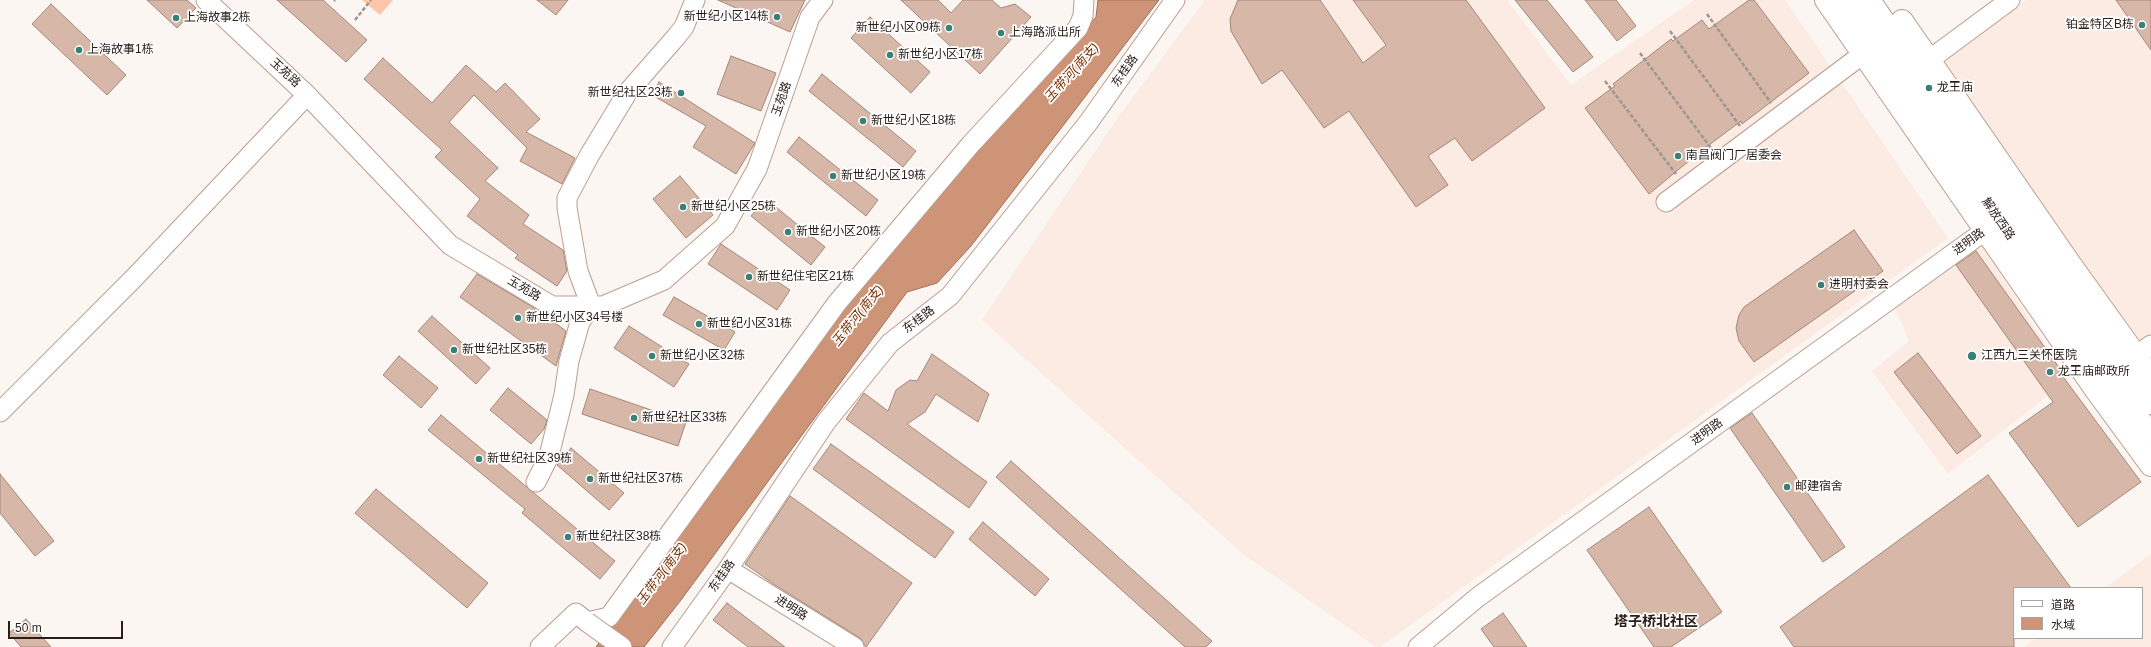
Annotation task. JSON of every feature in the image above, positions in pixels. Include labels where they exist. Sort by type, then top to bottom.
[{"type":"main road","points":[[1826,0],[1863,54],[1992,226],[2096,390],[2151,465]]},
{"type":"main road","name":"解放西路","points":[[1848,0],[1992,226],[2151,435]]},
{"type":"main road","name":"解放西路","points":[[1869,0],[2014,212],[2151,403]]},
{"type":"main road","points":[[1887,0],[1928,60],[2143,350],[2151,377]]},
{"type":"main road","points":[[2112,350],[2151,396]]},
{"type":"street","name":"玉苑路","points":[[206,0],[307,94],[450,245],[552,306],[603,306],[664,280],[725,226],[758,169],[810,17],[823,0]]},
{"type":"street","points":[[536,482],[549,456],[564,394],[569,361],[580,322],[591,306],[578,271],[567,208],[567,198],[589,156],[627,93],[680,32],[695,0]]},
{"type":"street","points":[[587,622],[609,617],[837,303],[971,144],[1078,28],[1083,16],[1084,0]]},
{"type":"street","name":"东桂路","points":[[672,647],[728,569],[826,422],[890,343],[950,296],[1088,123],[1175,0]]},
{"type":"street","points":[[1928,60],[2010,0]]},
{"type":"street","points":[[1666,202],[1863,54]]},
{"type":"street","points":[[0,412],[134,278],[307,94]]},
{"type":"street","name":"进明路","points":[[1418,647],[1478,597],[1992,226]]},
{"type":"street","name":"进明路","points":[[728,569],[854,647]]},
{"type":"street","points":[[540,647],[576,613],[622,647]]},
{"type":"path","points":[[355,20],[372,0]]},
{"type":"path","points":[[1707,14],[1780,116]]},
{"type":"path","points":[[1670,31],[1750,139]]},
{"type":"path","points":[[1640,54],[1721,161]]},
{"type":"path","points":[[1605,81],[1686,188]]},
{"type":"shaded area","points":[[362,0],[393,0],[380,15]]},
{"type":"shaded area","points":[[1205,0],[1507,0],[1571,85],[1694,0],[1785,0],[1948,238],[1380,647],[1376,647],[1243,554],[982,320],[1114,123]]},
{"type":"shaded area","points":[[2026,0],[2151,0],[2151,338],[2139,346],[1943,62]]},
{"type":"shaded area","name":"江西九三关怀医院","points":[[1979,240],[2068,380],[1948,474],[1872,371],[1909,341],[1894,306]]},
{"type":"shaded area","points":[[2151,554],[2151,647],[2024,647],[2035,639],[2143,639],[2143,587],[2106,587]]},
{"type":"water","name":"玉带河(南支)","points":[[1098,0],[1159,0],[971,246],[937,283],[907,292],[681,600],[644,647],[596,647],[813,339],[1096,17]]},
{"type":"building","name":"上海故事2栋","points":[[147,0],[187,0],[196,8],[177,28]]},
{"type":"building","points":[[277,0],[323,0],[367,40],[346,62]]},
{"type":"building","points":[[537,0],[568,0],[556,15]]},
{"type":"building","name":"新世纪小区14栋","points":[[718,0],[805,0],[790,32]]},
{"type":"building","points":[[901,0],[938,0],[951,13],[963,0],[992,0],[1001,8],[1015,4],[1031,17],[980,74]]},
{"type":"building","points":[[1238,0],[1320,0],[1363,63],[1386,45],[1353,0],[1466,0],[1545,108],[1472,161],[1455,138],[1428,156],[1448,185],[1416,207],[1349,111],[1324,128],[1282,70],[1262,84],[1231,31],[1230,19]]},
{"type":"building","points":[[1515,0],[1547,0],[1593,57],[1573,72]]},
{"type":"building","points":[[1585,0],[1616,0],[1636,26],[1617,41]]},
{"type":"building","points":[[1749,0],[1754,0],[1809,73],[1742,124],[1741,121],[1701,151],[1649,194],[1585,108],[1615,86],[1613,84],[1671,39],[1673,41],[1702,20],[1709,29]]},
{"type":"building","name":"铂金特区B栋","points":[[2116,0],[2151,0],[2151,50]]},
{"type":"building","name":"上海故事1栋","points":[[51,4],[126,75],[107,95],[32,24]]},
{"type":"building","name":"新世纪小区17栋","points":[[870,17],[930,72],[911,93],[851,38]]},
{"type":"building","points":[[731,56],[776,73],[761,111],[717,94]]},
{"type":"building","points":[[383,58],[432,103],[466,65],[496,92],[505,83],[540,119],[526,132],[575,158],[562,184],[520,161],[527,148],[474,95],[449,122],[498,168],[485,181],[529,215],[523,224],[563,250],[567,271],[557,286],[515,258],[518,255],[467,216],[480,199],[435,157],[442,150],[364,79]]},
{"type":"building","name":"新世纪小区18栋","points":[[822,74],[916,151],[903,167],[809,91]]},
{"type":"building","points":[[659,82],[755,143],[736,174],[693,147],[706,126],[652,95]]},
{"type":"building","name":"新世纪小区19栋","points":[[799,137],[878,200],[866,216],[787,152]]},
{"type":"building","name":"新世纪小区25栋","points":[[680,176],[713,215],[686,238],[653,199]]},
{"type":"building","name":"新世纪小区20栋","points":[[766,199],[825,247],[811,265],[751,216]]},
{"type":"building","points":[[1854,230],[1883,271],[1754,362],[1739,341],[1736,328],[1739,315],[1744,307]]},
{"type":"building","name":"新世纪住宅区21栋","points":[[721,244],[790,290],[777,310],[708,264]]},
{"type":"building","points":[[1976,251],[2063,373],[2061,374],[2141,482],[2078,527],[2009,433],[2053,402],[1956,265]]},
{"type":"building","name":"新世纪小区34号楼","points":[[477,274],[536,309],[566,331],[556,366],[460,297]]},
{"type":"building","name":"新世纪小区31栋","points":[[674,297],[735,332],[724,350],[663,315]]},
{"type":"building","name":"新世纪社区35栋","points":[[432,316],[490,368],[476,384],[418,331]]},
{"type":"building","name":"新世纪小区32栋","points":[[629,326],[689,364],[674,387],[614,348]]},
{"type":"building","points":[[1918,353],[1981,436],[1957,454],[1894,372]]},
{"type":"building","points":[[932,354],[989,394],[978,422],[936,394],[925,412],[907,424],[987,482],[969,508],[846,419],[864,393],[888,411],[896,390],[910,380],[917,381]]},
{"type":"building","points":[[399,356],[438,388],[421,408],[383,375]]},
{"type":"building","points":[[508,388],[547,420],[544,429],[531,444],[490,410]]},
{"type":"building","name":"新世纪社区33栋","points":[[590,389],[686,422],[678,446],[582,414]]},
{"type":"building","name":"邮建宿舍","points":[[1752,413],[1845,547],[1823,562],[1730,428]]},
{"type":"building","points":[[441,415],[615,561],[600,579],[522,513],[525,509],[428,430]]},
{"type":"building","points":[[831,444],[954,532],[935,558],[813,469]]},
{"type":"building","name":"新世纪社区37栋","points":[[571,448],[624,493],[609,510],[557,465]]},
{"type":"building","points":[[1011,461],[1212,641],[1206,647],[1185,647],[996,477]]},
{"type":"building","points":[[0,474],[54,541],[35,556],[0,513]]},
{"type":"building","points":[[1988,475],[2070,587],[2013,587],[2014,647],[1794,647],[1780,627]]},
{"type":"building","points":[[376,489],[488,583],[467,608],[355,513]]},
{"type":"building","points":[[790,496],[912,583],[866,647],[860,638],[775,585],[745,564]]},
{"type":"building","points":[[1649,507],[1722,612],[1671,647],[1654,647],[1587,550]]},
{"type":"building","points":[[983,522],[1049,579],[1035,596],[969,539]]},
{"type":"building","points":[[727,603],[785,647],[748,647],[713,620]]},
{"type":"building","points":[[1503,613],[1527,647],[1494,647],[1481,629]]},
{"type":"building","points":[[26,619],[51,647],[21,647],[9,633]]},
{"type":"place","name":"新世纪小区14栋","points":[[777,17]]},
{"type":"place","name":"上海故事2栋","points":[[176,18]]},
{"type":"place","name":"铂金特区B栋","points":[[2142,25]]},
{"type":"place","name":"新世纪小区09栋","points":[[949,28]]},
{"type":"place","name":"上海路派出所","points":[[1001,33]]},
{"type":"place","name":"上海故事1栋","points":[[79,50]]},
{"type":"place","name":"新世纪小区17栋","points":[[890,55]]},
{"type":"place","name":"龙王庙","points":[[1929,88]]},
{"type":"place","name":"新世纪社区23栋","points":[[681,93]]},
{"type":"place","name":"新世纪小区18栋","points":[[863,121]]},
{"type":"place","name":"南昌阀门厂居委会","points":[[1678,156]]},
{"type":"place","name":"新世纪小区19栋","points":[[833,176]]},
{"type":"place","name":"新世纪小区25栋","points":[[683,207]]},
{"type":"place","name":"新世纪小区20栋","points":[[788,232]]},
{"type":"place","name":"新世纪住宅区21栋","points":[[749,277]]},
{"type":"place","name":"进明村委会","points":[[1821,285]]},
{"type":"place","name":"新世纪小区34号楼","points":[[518,318]]},
{"type":"place","name":"新世纪小区31栋","points":[[699,324]]},
{"type":"place","name":"新世纪社区35栋","points":[[454,350]]},
{"type":"place","name":"新世纪小区32栋","points":[[652,356]]},
{"type":"place","name":"江西九三关怀医院","points":[[1972,356]]},
{"type":"place","name":"龙王庙邮政所","points":[[2050,372]]},
{"type":"place","name":"新世纪社区33栋","points":[[634,418]]},
{"type":"place","name":"新世纪社区39栋","points":[[479,459]]},
{"type":"place","name":"新世纪社区37栋","points":[[590,479]]},
{"type":"place","name":"邮建宿舍","points":[[1787,487]]},
{"type":"place","name":"新世纪社区38栋","points":[[568,537]]},
{"type":"district","name":"塔子桥北社区","points":[[1656,622]]}]
